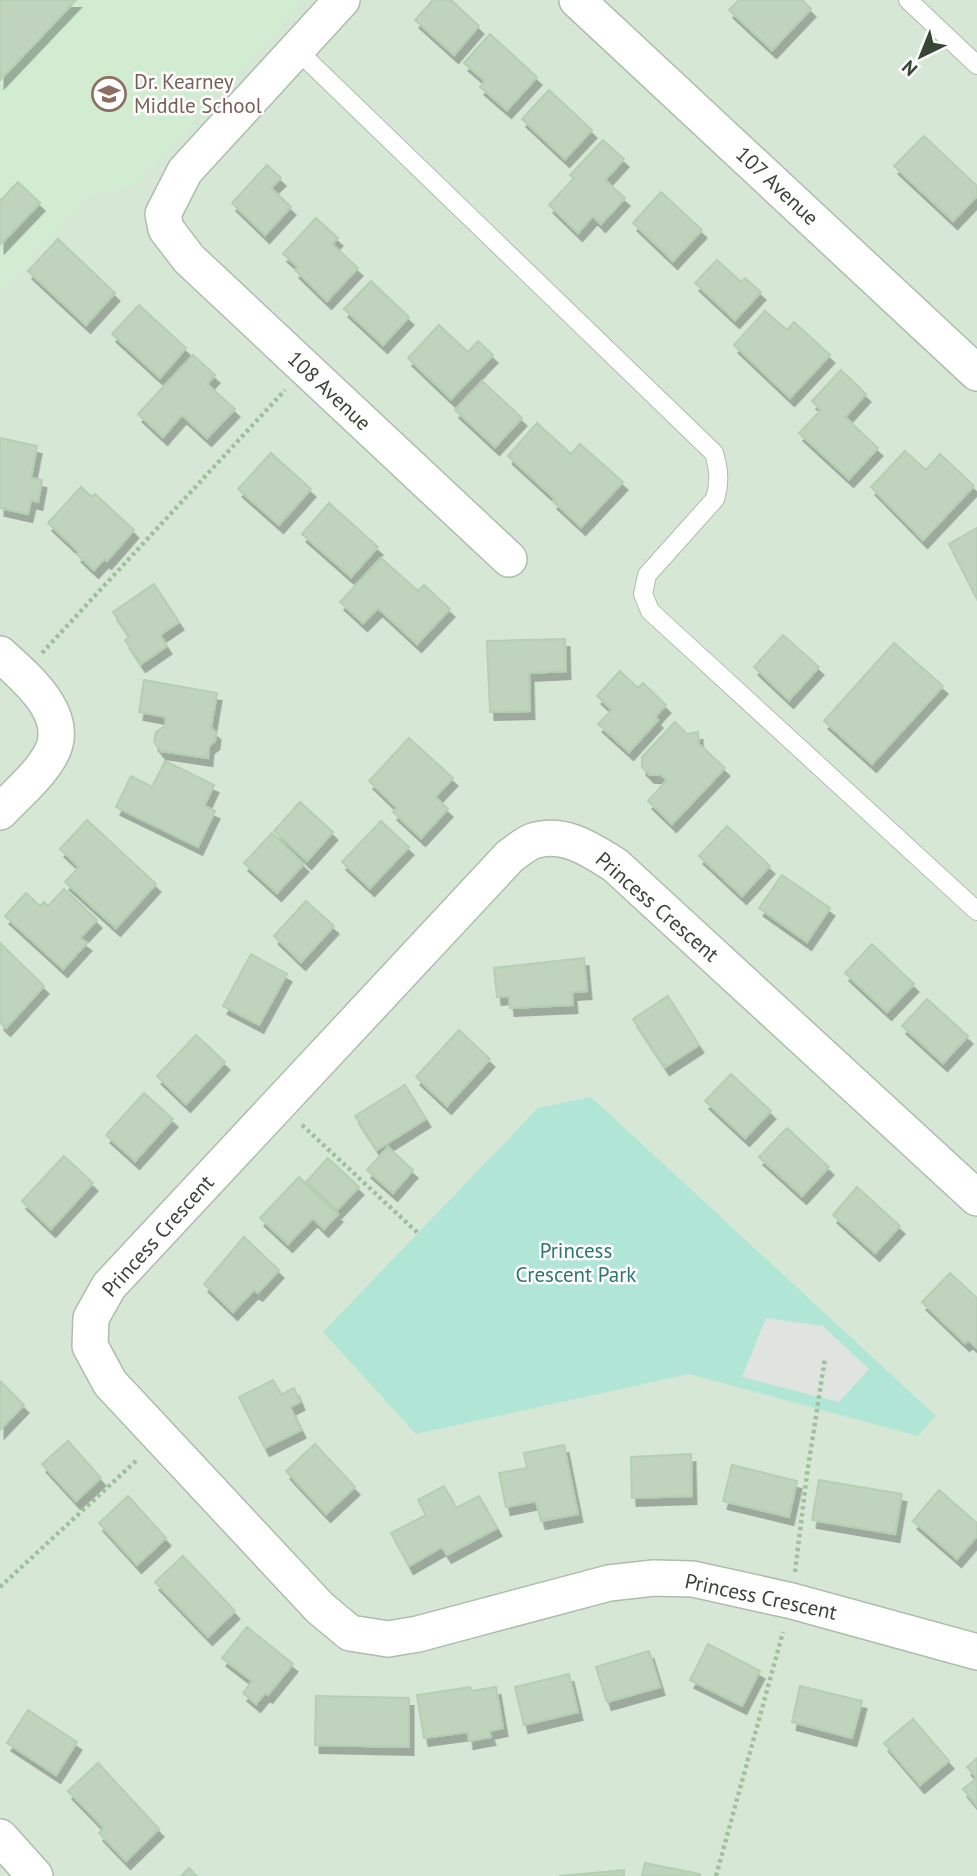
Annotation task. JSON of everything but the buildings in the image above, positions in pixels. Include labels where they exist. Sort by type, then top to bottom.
[{"type":"street","points":[[296,49],[342,0]]},
{"type":"street","name":"107 Avenue","points":[[577,0],[977,373]]},
{"type":"street","name":"108 Avenue","points":[[296,49],[185,170],[163,215],[166,229],[189,259],[509,559]]},
{"type":"street","points":[[0,812],[37,773],[52,752],[57,731],[53,713],[11,664]]},
{"type":"street","name":"Princess Crescent","points":[[977,1198],[615,865],[584,845],[561,838],[534,841],[510,856],[279,1103],[109,1286],[90,1318],[90,1346],[110,1384],[320,1608],[350,1633],[388,1639],[408,1636],[608,1583],[654,1578],[693,1579],[792,1601],[977,1652]]},
{"type":"street","points":[[0,1838],[36,1876]]},
{"type":"lane","points":[[908,0],[977,65]]},
{"type":"lane","points":[[296,49],[714,453],[719,471],[719,486],[715,499],[647,575],[643,594],[650,611],[977,911]]},
{"type":"path","points":[[11,664],[305,369]]},
{"type":"path","points":[[279,1103],[419,1234]]},
{"type":"path","points":[[716,1876],[792,1601],[807,1474],[825,1358]]},
{"type":"path","points":[[0,1587],[161,1438]]},
{"type":"shaded area","points":[[0,0],[977,0],[977,1876],[0,1876]]},
{"type":"shaded area","name":"Dr. Kearney Middle School","points":[[0,0],[304,0],[133,187],[91,195],[0,292]]},
{"type":"shaded area","points":[[766,1318],[823,1326],[869,1369],[839,1402],[742,1377]]},
{"type":"green space","name":"Princess Crescent Park","points":[[591,1097],[936,1416],[918,1436],[689,1374],[416,1434],[323,1332],[538,1108]]},
{"type":"place","name":"Dr. Kearney Middle School","points":[[109,94]]}]
